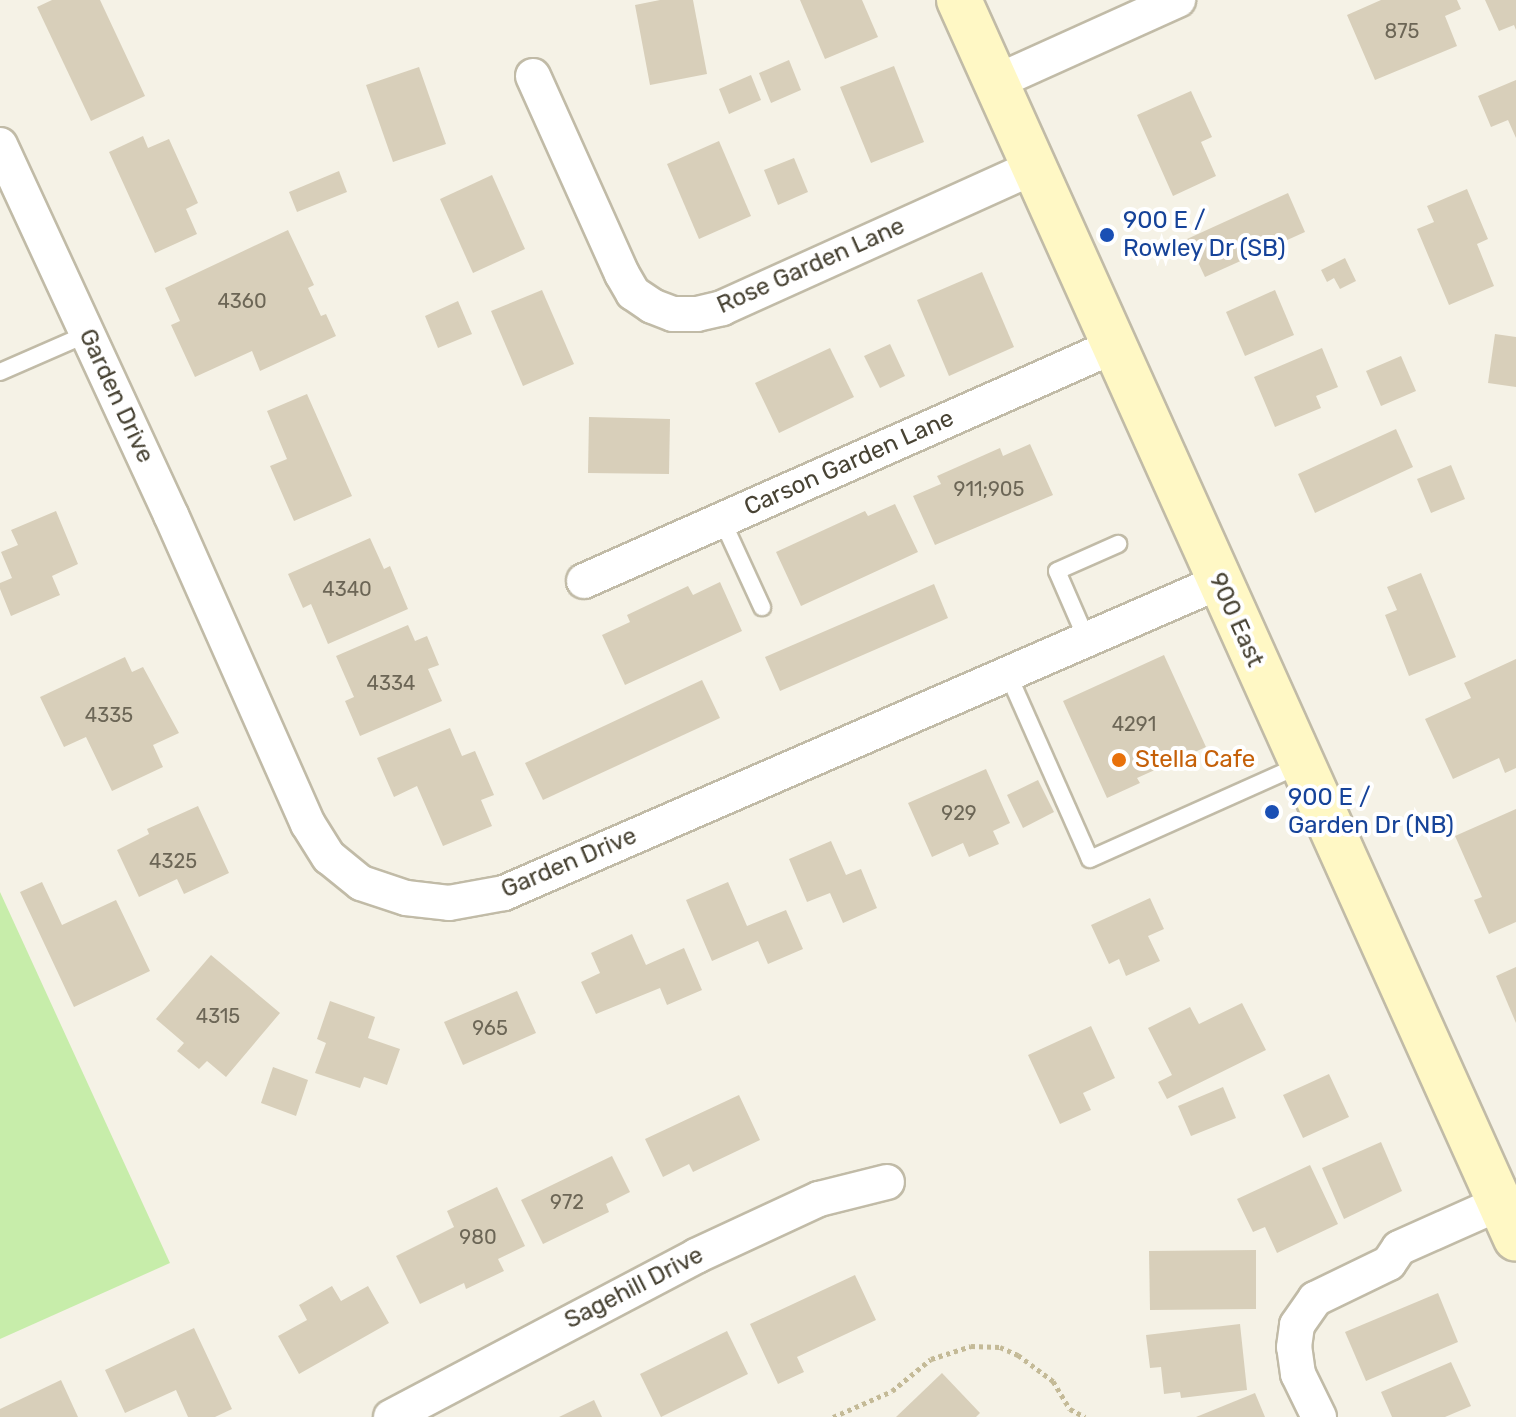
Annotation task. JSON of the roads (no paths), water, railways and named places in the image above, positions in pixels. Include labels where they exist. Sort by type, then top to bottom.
[{"type":"main road","name":"900 East","points":[[959,0],[1219,582],[1506,1202]]},
{"type":"street","points":[[996,82],[1178,0]]},
{"type":"street","name":"Rose Garden Lane","points":[[533,76],[633,293],[652,306],[673,314],[697,314],[722,308],[1032,168]]},
{"type":"street","name":"Garden Drive","points":[[0,145],[308,824],[329,857],[361,883],[406,898],[449,903],[504,893],[1219,582]]},
{"type":"street","name":"Carson Garden Lane","points":[[584,581],[1114,346]]},
{"type":"street","name":"Sagehill Drive","points":[[391,1417],[696,1256],[819,1199],[887,1182]]},
{"type":"street","points":[[1319,1417],[1298,1374],[1294,1347],[1297,1325],[1315,1299],[1389,1263],[1409,1267],[1506,1202]]},
{"type":"lane","points":[[0,372],[87,334]]},
{"type":"lane","points":[[722,520],[762,607]]},
{"type":"lane","points":[[1087,640],[1057,571],[1118,544]]},
{"type":"lane","points":[[1008,674],[1090,859],[1302,764]]},
{"type":"place","name":"900 E / Rowley Dr (SB)","points":[[1107,235]]},
{"type":"place","name":"Stella Cafe","points":[[1119,760]]},
{"type":"place","name":"900 E / Garden Dr (NB)","points":[[1272,812]]}]
